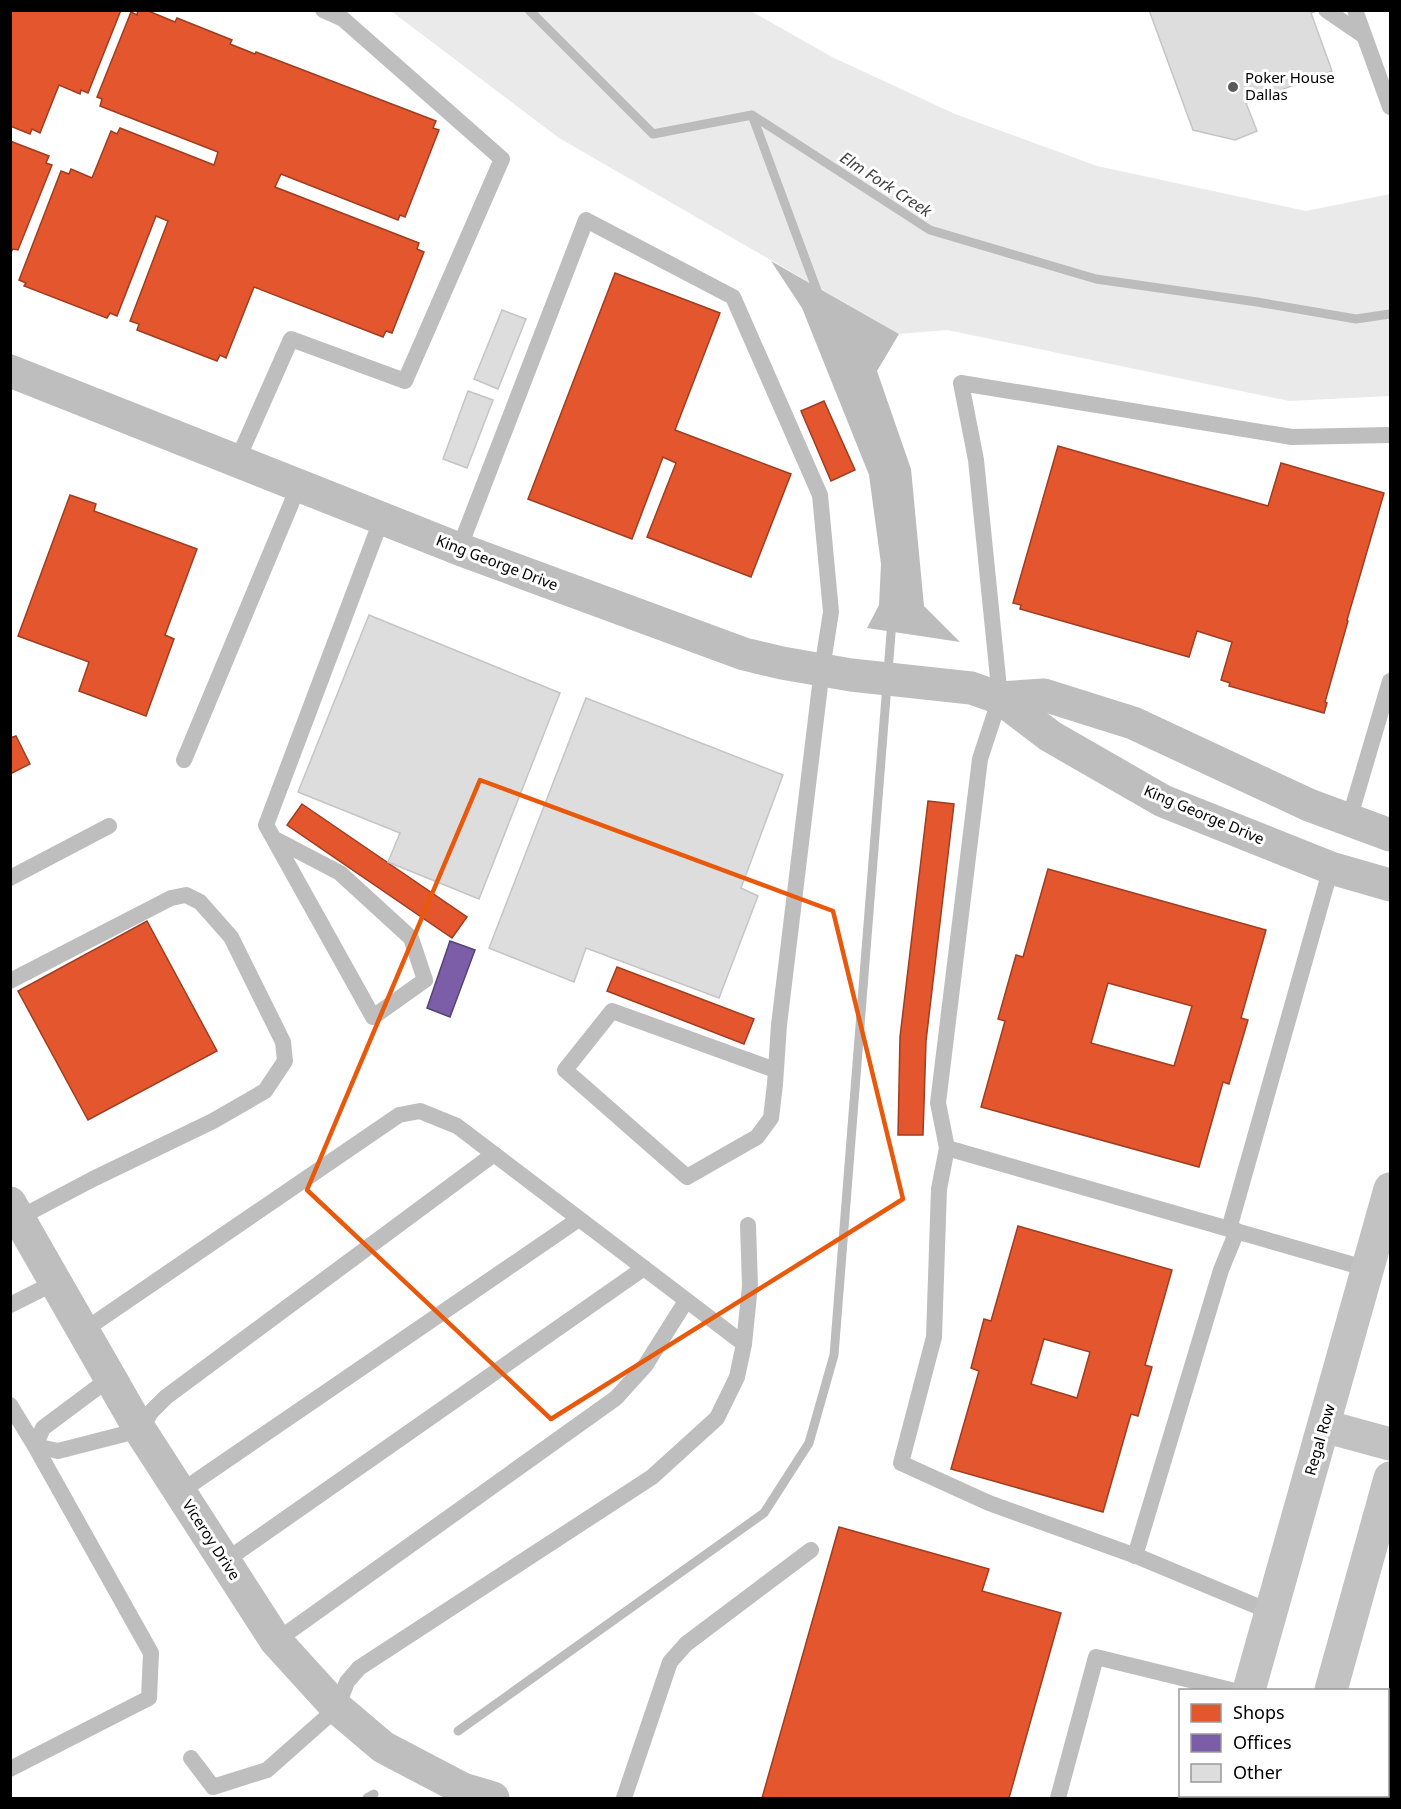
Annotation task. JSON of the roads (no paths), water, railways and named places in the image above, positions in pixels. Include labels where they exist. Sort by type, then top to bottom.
[{"type":"main road","name":"Regal Row","points":[[1249,1689],[1390,1189]]},
{"type":"main road","points":[[1324,1426],[1390,1444]]},
{"type":"main road","points":[[1331,1689],[1390,1478]]},
{"type":"street","name":"King George Drive","points":[[10,371],[459,549],[744,654],[836,672],[985,693],[1044,695],[1133,723],[1309,805],[1390,835]]},
{"type":"street","name":"King George Drive","points":[[985,693],[1050,736],[1163,801],[1330,868],[1390,885]]},
{"type":"street","name":"Viceroy Drive","points":[[15,1211],[140,1430],[276,1641],[337,1708],[383,1747],[463,1790],[493,1798]]},
{"type":"lane","points":[[237,461],[291,339],[405,381],[502,159],[344,19],[323,10]]},
{"type":"lane","points":[[1326,10],[1364,36]]},
{"type":"lane","points":[[1355,10],[1390,107]]},
{"type":"lane","points":[[459,549],[586,220],[733,297],[820,495],[836,672],[778,1025],[776,1071],[771,1118],[757,1137],[687,1177],[565,1070],[612,1011],[776,1071]]},
{"type":"lane","points":[[1271,1612],[1135,1556],[989,1503],[901,1463],[934,1336],[939,1190],[947,1148],[938,1103],[980,759],[985,693],[976,460],[960,383],[1292,437],[1390,435]]},
{"type":"lane","points":[[184,760],[298,485]]},
{"type":"lane","points":[[274,839],[340,873],[411,938],[425,980],[373,1017],[266,825],[382,518]]},
{"type":"lane","points":[[1349,820],[1390,681]]},
{"type":"lane","points":[[10,878],[109,826]]},
{"type":"lane","points":[[1135,1556],[1233,1230],[1330,868]]},
{"type":"lane","points":[[10,981],[171,898],[186,895],[200,902],[231,937],[283,1042],[285,1061],[265,1091],[213,1120],[93,1179],[15,1211]]},
{"type":"lane","points":[[83,1331],[399,1115],[420,1111],[457,1126],[744,1344]]},
{"type":"lane","points":[[947,1148],[1368,1269]]},
{"type":"lane","points":[[35,1446],[58,1451],[140,1430],[151,1412],[166,1397],[494,1154]]},
{"type":"lane","points":[[180,1492],[579,1219]]},
{"type":"lane","points":[[191,1758],[213,1787],[267,1770],[337,1708],[347,1682],[359,1668],[652,1477],[717,1418],[737,1377],[744,1344],[750,1286],[748,1225]]},
{"type":"lane","points":[[225,1561],[644,1269]]},
{"type":"lane","points":[[10,1305],[56,1282]]},
{"type":"lane","points":[[276,1641],[616,1398],[645,1366],[686,1301]]},
{"type":"lane","points":[[35,1446],[43,1428],[110,1378]]},
{"type":"lane","points":[[10,1405],[152,1653],[149,1698],[10,1769]]},
{"type":"lane","points":[[624,1798],[670,1662],[686,1644],[811,1550]]},
{"type":"lane","points":[[1058,1798],[1096,1657],[1227,1689]]},
{"type":"waterway","name":"Elm Fork Creek","points":[[529,10],[653,134],[752,115],[930,230],[1096,279],[1356,319],[1390,314]]},
{"type":"waterway","points":[[752,115],[819,296]]},
{"type":"waterway","points":[[458,1731],[764,1513],[809,1443],[834,1355],[892,621]]},
{"type":"waterway","points":[[367,1798],[374,1794]]},
{"type":"place","name":"Poker House Dallas","points":[[1233,87]]}]
